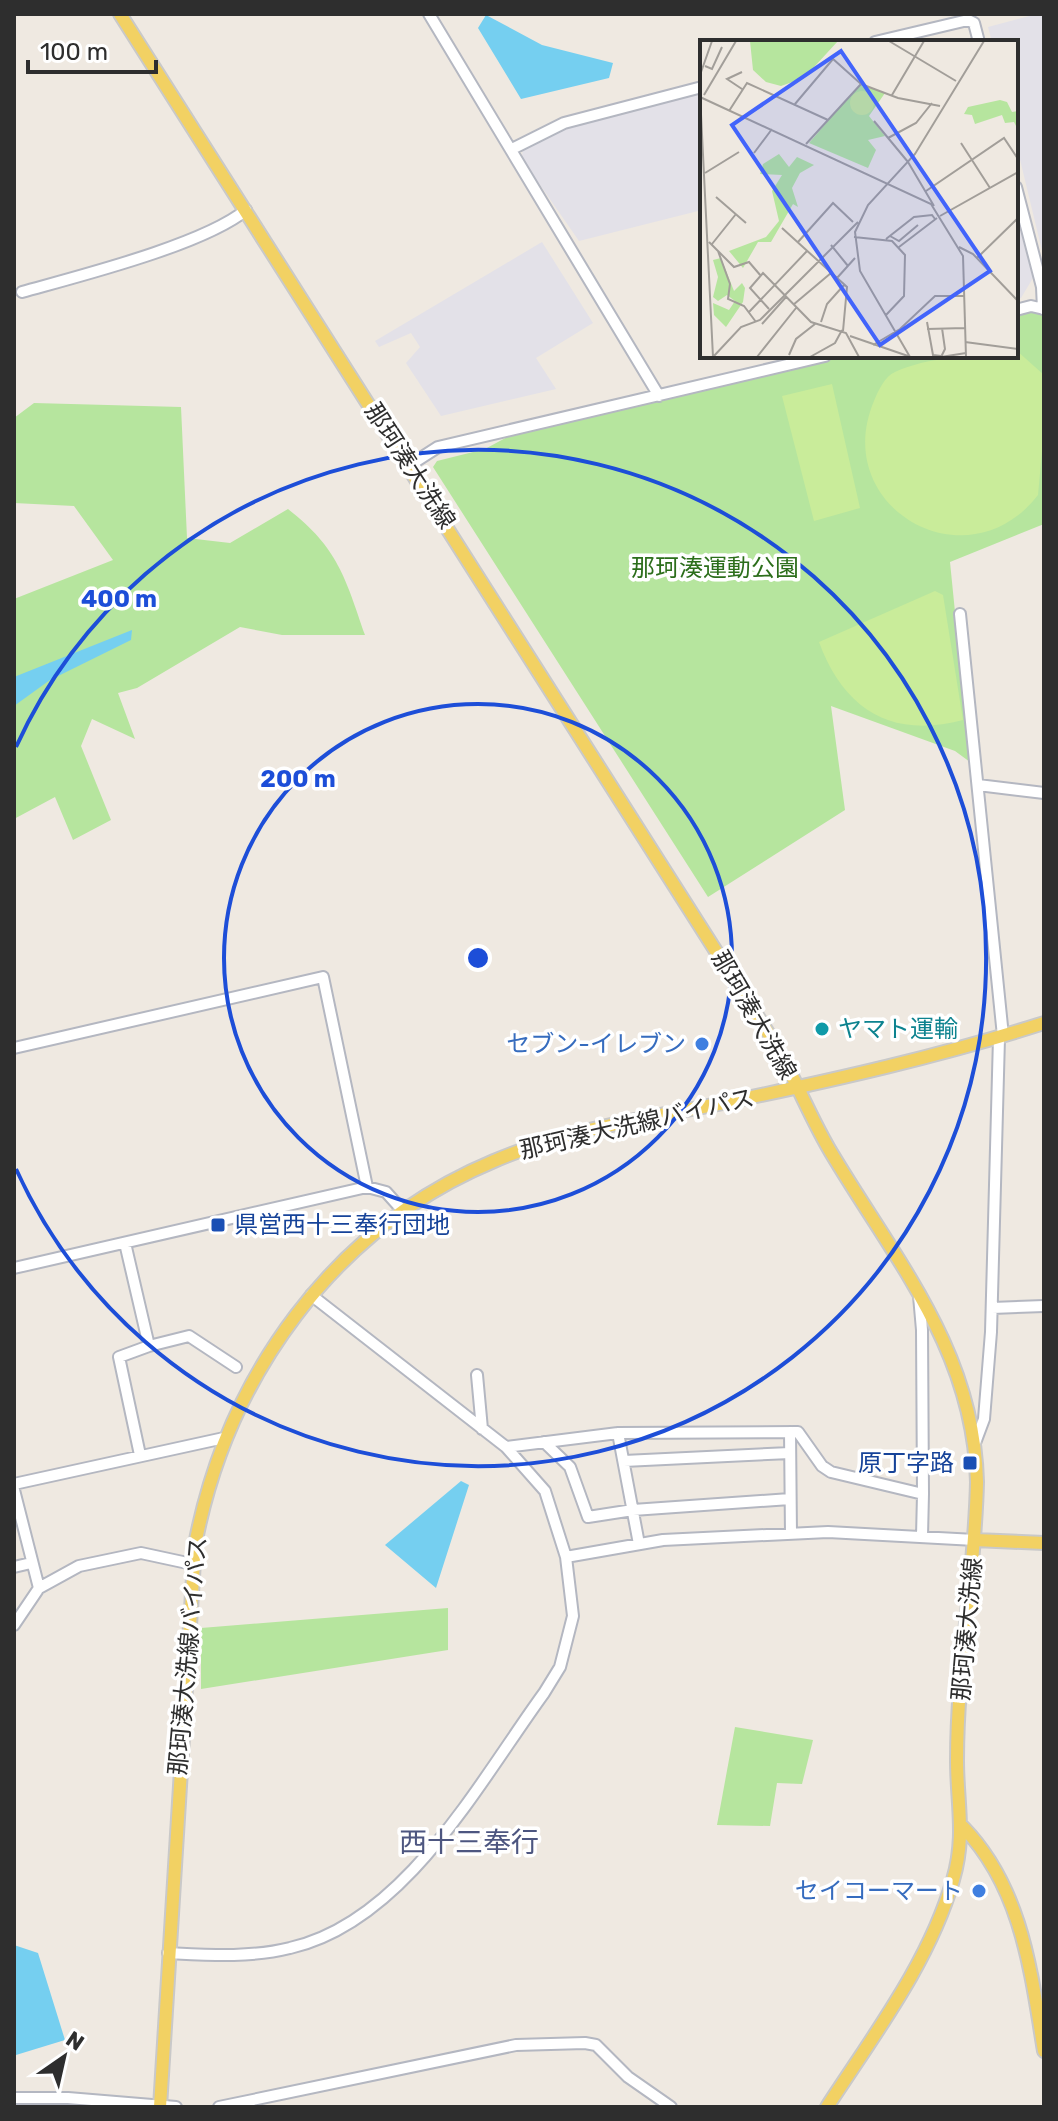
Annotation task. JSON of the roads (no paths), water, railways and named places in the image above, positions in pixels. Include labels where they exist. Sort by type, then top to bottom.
[{"type":"main road","name":"那珂湊大洗線","points":[[120,14],[740,987],[796,1086],[817,1131],[918,1291],[953,1357],[975,1443],[975,1540],[957,1762],[963,1827],[953,1879],[929,1939],[901,1993],[827,2107]]},
{"type":"main road","name":"那珂湊大洗線バイパス","points":[[160,2106],[192,1564],[200,1516],[224,1438],[258,1370],[311,1295],[356,1249],[403,1211],[478,1168],[542,1142],[796,1086],[1001,1037],[1044,1023]]},
{"type":"main road","points":[[975,1540],[1044,1543]]},
{"type":"main road","points":[[963,1827],[981,1849],[1019,1919],[1038,1978],[1044,2051]]},
{"type":"street","points":[[429,14],[659,396]]},
{"type":"street","points":[[883,40],[968,20],[974,23],[978,40]]},
{"type":"street","points":[[512,149],[564,123],[700,88]]},
{"type":"street","points":[[1018,195],[1042,287],[1044,309],[1031,306],[1018,309]]},
{"type":"street","points":[[22,292],[179,243],[231,222],[246,210]]},
{"type":"street","points":[[410,465],[438,447],[817,358]]},
{"type":"street","points":[[960,614],[1001,1037],[992,1308],[984,1419],[975,1443]]},
{"type":"street","points":[[978,785],[1044,793]]},
{"type":"street","points":[[14,1048],[323,977],[367,1187]]},
{"type":"street","points":[[14,1268],[367,1187],[386,1192],[403,1211]]},
{"type":"street","points":[[125,1243],[149,1346]]},
{"type":"street","points":[[918,1291],[922,1330],[922,1536]]},
{"type":"street","points":[[168,1953],[245,1955],[291,1948],[356,1920],[402,1883],[560,1667],[573,1616],[566,1557],[545,1491],[506,1447],[311,1295]]},
{"type":"street","points":[[992,1308],[1044,1306]]},
{"type":"street","points":[[140,1455],[119,1357],[189,1336],[236,1367]]},
{"type":"street","points":[[477,1375],[482,1429]]},
{"type":"street","points":[[790,1432],[791,1534]]},
{"type":"street","points":[[506,1447],[618,1433],[798,1432],[822,1466],[831,1472],[923,1494]]},
{"type":"street","points":[[618,1433],[639,1544]]},
{"type":"street","points":[[14,1484],[224,1438]]},
{"type":"street","points":[[544,1442],[570,1467],[588,1517],[633,1510],[790,1499]]},
{"type":"street","points":[[624,1461],[790,1453]]},
{"type":"street","points":[[14,1490],[39,1588]]},
{"type":"street","points":[[566,1557],[639,1544],[791,1534],[975,1540]]},
{"type":"street","points":[[14,1625],[39,1588],[79,1566],[141,1553],[192,1564]]},
{"type":"street","points":[[14,1567],[31,1563]]},
{"type":"street","points":[[219,2107],[516,2045],[585,2043],[596,2045],[628,2077],[671,2107]]},
{"type":"street","points":[[14,2098],[68,2098],[176,2107]]},
{"type":"water","points":[[486,15],[542,45],[613,63],[609,78],[521,99],[478,28]]},
{"type":"water","points":[[132,630],[131,640],[50,680],[14,706],[14,677]]},
{"type":"water","points":[[461,1481],[469,1485],[436,1588],[385,1545]]},
{"type":"water","points":[[14,1945],[38,1953],[65,2040],[16,2055]]},
{"type":"place","name":"ヤマト運輸","points":[[822,1029]]},
{"type":"place","name":"セブン-イレブン","points":[[702,1044]]},
{"type":"place","name":"県営西十三奉行団地","points":[[218,1225]]},
{"type":"place","name":"原丁字路","points":[[970,1463]]},
{"type":"place","name":"セイコーマート","points":[[979,1891]]},
{"type":"district","name":"西十三奉行","points":[[469,1842]]},
{"type":"park label","name":"那珂湊運動公園","points":[[715,568]]}]
